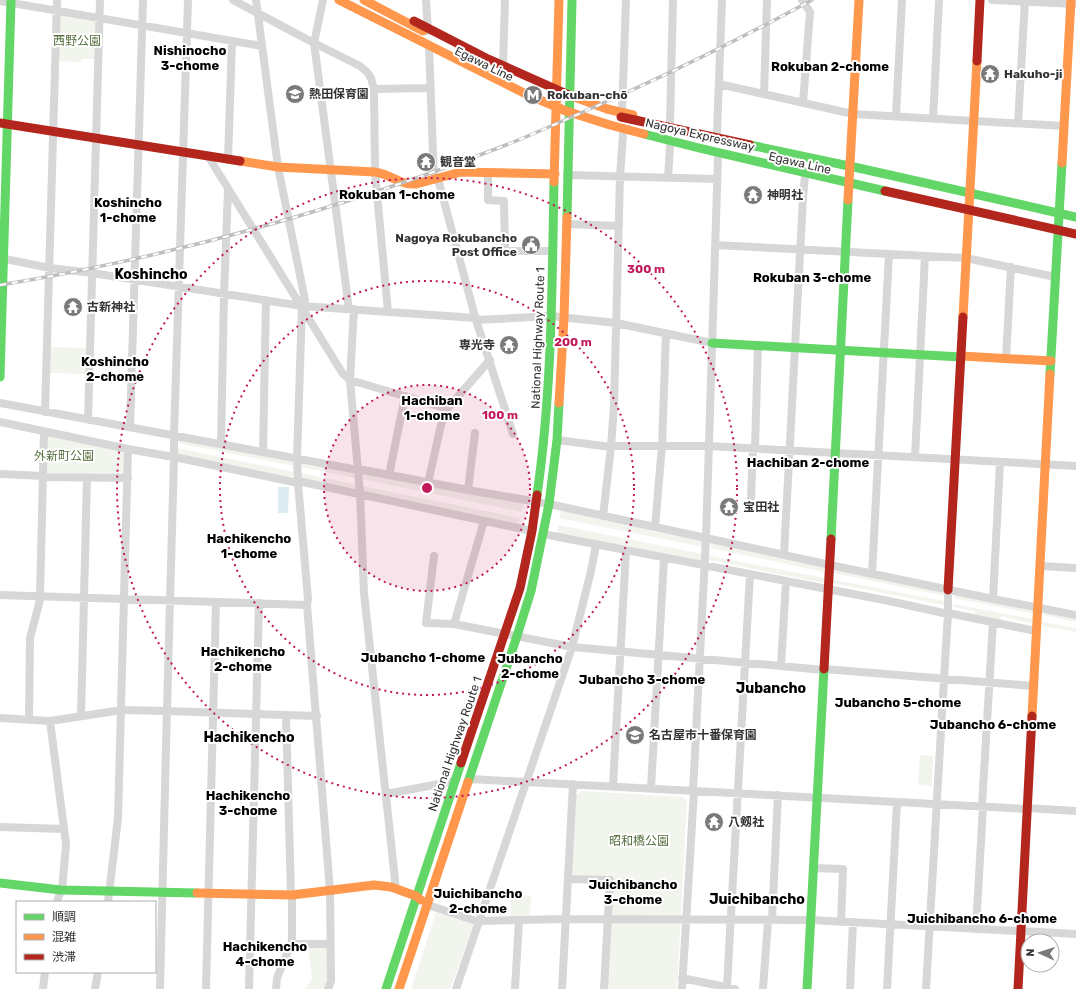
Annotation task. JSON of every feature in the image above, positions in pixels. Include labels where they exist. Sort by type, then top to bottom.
[{"type":"main road","name":"Egawa Line","points":[[330,0],[491,82],[556,111],[623,134],[697,153],[805,176],[850,188],[1076,239]]},
{"type":"main road","name":"Nagoya Expressway","points":[[339,0],[526,94],[610,125],[699,148],[1076,234]]},
{"type":"main road","points":[[353,0],[369,8],[428,28]]},
{"type":"main road","name":"Nagoya Expressway","points":[[364,0],[488,66],[572,102],[613,115],[652,125],[863,169],[1076,217]]},
{"type":"main road","name":"Egawa Line","points":[[374,0],[503,66],[557,91],[622,113],[850,159],[1076,213]]},
{"type":"main road","name":"National Highway Route 1","points":[[386,989],[520,588],[532,531],[543,456],[547,408],[553,251],[559,0]]},
{"type":"main road","name":"National Highway Route 1","points":[[399,989],[517,636],[531,591],[543,534],[557,440],[564,318],[572,0]]},
{"type":"main road","points":[[807,989],[859,0]]},
{"type":"main road","points":[[948,590],[980,0]]},
{"type":"main road","points":[[0,377],[4,123],[11,1]]},
{"type":"main road","points":[[1018,989],[1055,277],[1073,3]]},
{"type":"main road","points":[[666,121],[668,124],[716,143],[985,205],[1076,224]]},
{"type":"main road","points":[[4,123],[278,167],[375,172],[410,185],[461,172],[555,174]]},
{"type":"main road","points":[[712,343],[1051,361]]},
{"type":"main road","points":[[0,883],[62,890],[292,895],[374,885],[396,889],[416,896],[428,905]]},
{"type":"street","points":[[45,412],[57,0]]},
{"type":"street","points":[[88,420],[100,0]]},
{"type":"street","points":[[130,427],[143,0]]},
{"type":"street","points":[[160,989],[169,600],[188,0]]},
{"type":"street","points":[[232,0],[257,12],[314,44],[360,66],[371,78],[374,89],[375,172],[388,312]]},
{"type":"street","points":[[256,0],[278,167],[305,300],[302,306],[297,458],[308,599],[307,605],[330,890],[331,981],[328,989]]},
{"type":"street","points":[[323,0],[314,44],[351,309],[350,380],[360,494],[364,593],[396,889]]},
{"type":"street","points":[[426,0],[436,179],[476,319],[513,434]]},
{"type":"street","points":[[503,66],[505,0]]},
{"type":"street","points":[[622,113],[626,0]]},
{"type":"street","points":[[666,121],[673,0]]},
{"type":"street","points":[[718,132],[722,0]]},
{"type":"street","points":[[764,94],[767,0]]},
{"type":"street","points":[[802,0],[810,12],[803,103]]},
{"type":"street","points":[[896,116],[902,0]]},
{"type":"street","points":[[933,118],[939,0]]},
{"type":"street","points":[[992,0],[1073,3]]},
{"type":"street","points":[[0,1],[11,1],[262,46]]},
{"type":"street","points":[[1018,123],[1025,1]]},
{"type":"street","points":[[228,160],[232,41]]},
{"type":"street","points":[[719,84],[853,114],[1064,126]]},
{"type":"street","points":[[374,89],[430,88]]},
{"type":"street","points":[[603,516],[614,406],[620,176],[623,134]]},
{"type":"street","points":[[668,178],[670,146]]},
{"type":"street","points":[[208,156],[343,374],[350,380],[445,408],[446,410]]},
{"type":"street","points":[[682,989],[705,565],[718,157]]},
{"type":"street","points":[[488,173],[488,200],[504,201],[504,251],[553,251]]},
{"type":"street","points":[[567,174],[717,179]]},
{"type":"street","points":[[784,555],[805,176]]},
{"type":"street","points":[[221,444],[228,190]]},
{"type":"street","points":[[566,224],[619,226]]},
{"type":"street","points":[[715,245],[966,258],[1055,277]]},
{"type":"street","points":[[872,574],[889,254]]},
{"type":"street","points":[[915,457],[926,256]]},
{"type":"street","points":[[2,258],[50,268],[134,279],[302,306],[476,319],[551,316],[616,323],[712,343]]},
{"type":"street","points":[[1006,359],[1011,267]]},
{"type":"street","points":[[263,452],[266,300]]},
{"type":"street","points":[[655,527],[662,446],[666,333]]},
{"type":"street","points":[[751,498],[758,346]]},
{"type":"street","points":[[428,483],[441,425],[446,410],[490,360]]},
{"type":"street","points":[[390,475],[406,396]]},
{"type":"street","points":[[0,403],[548,504],[948,590],[1076,615]]},
{"type":"street","points":[[0,422],[128,449],[360,494],[532,531]]},
{"type":"street","points":[[29,719],[30,638],[41,596],[44,432]]},
{"type":"street","points":[[468,490],[475,433]]},
{"type":"street","points":[[557,440],[611,446],[709,446],[1076,466]]},
{"type":"street","points":[[108,901],[118,818],[128,449]]},
{"type":"street","points":[[993,599],[1000,462]]},
{"type":"street","points":[[0,474],[43,477],[128,478]]},
{"type":"street","points":[[82,716],[83,598],[87,478]]},
{"type":"street","points":[[454,624],[484,521]]},
{"type":"street","points":[[543,534],[1036,631]]},
{"type":"street","points":[[456,989],[572,647],[596,545]]},
{"type":"street","points":[[613,786],[626,550]]},
{"type":"street","points":[[434,556],[426,623],[454,624],[572,647],[781,666],[1034,686]]},
{"type":"street","points":[[651,788],[664,558]]},
{"type":"street","points":[[1040,566],[1076,568]]},
{"type":"street","points":[[682,978],[731,988],[731,920],[750,574]]},
{"type":"street","points":[[781,666],[786,581]]},
{"type":"street","points":[[926,989],[948,613],[948,590]]},
{"type":"street","points":[[0,595],[307,605]]},
{"type":"street","points":[[206,989],[216,602]]},
{"type":"street","points":[[249,989],[259,603]]},
{"type":"street","points":[[976,929],[993,622]]},
{"type":"street","points":[[0,718],[50,721],[122,710],[167,710],[317,716]]},
{"type":"street","points":[[276,989],[276,978],[292,941],[292,895],[286,715]]},
{"type":"street","points":[[50,721],[66,844],[62,890],[57,901]]},
{"type":"street","points":[[470,779],[1076,811]]},
{"type":"street","points":[[386,794],[455,782]]},
{"type":"street","points":[[562,989],[573,784]]},
{"type":"street","points":[[763,989],[770,920],[778,795]]},
{"type":"street","points":[[887,989],[897,802]]},
{"type":"street","points":[[0,827],[64,829]]},
{"type":"street","points":[[813,868],[844,870],[841,922]]},
{"type":"street","points":[[568,879],[610,880],[604,989]]},
{"type":"street","points":[[428,905],[476,921],[810,920],[1076,935]]},
{"type":"street","points":[[515,989],[519,920]]},
{"type":"street","points":[[850,989],[852,922]]},
{"type":"street","points":[[292,941],[295,944],[330,944]]},
{"type":"street","points":[[43,989],[45,973]]},
{"type":"street","points":[[95,989],[98,973]]},
{"type":"green space","name":"西野公園","points":[[62,15],[94,20],[96,24],[95,59],[81,59],[81,62],[58,61],[60,17]]},
{"type":"green space","points":[[50,347],[87,348],[87,374],[50,373]]},
{"type":"green space","name":"外新町公園","points":[[49,436],[124,450],[124,473],[47,473],[47,438]]},
{"type":"green space","points":[[180,439],[293,460],[294,466],[178,443]]},
{"type":"green space","points":[[177,448],[294,472],[293,476],[286,478],[178,455]]},
{"type":"green space","points":[[302,461],[352,470],[356,478],[301,467]]},
{"type":"green space","points":[[362,472],[524,503],[522,512],[361,479]]},
{"type":"green space","points":[[301,473],[356,485],[357,491],[301,479]]},
{"type":"green space","points":[[362,486],[520,518],[518,526],[364,493]]},
{"type":"green space","points":[[561,510],[651,528],[651,531],[702,541],[703,547],[559,518]]},
{"type":"green space","points":[[558,525],[702,554],[702,558],[700,561],[557,533]]},
{"type":"green space","points":[[711,543],[824,568],[824,572],[711,548]]},
{"type":"green space","points":[[710,556],[824,578],[823,583],[709,560]]},
{"type":"green space","points":[[835,570],[943,592],[945,596],[834,573]]},
{"type":"green space","points":[[834,580],[944,601],[944,605],[833,583]]},
{"type":"green space","points":[[955,595],[1033,611],[1034,614],[954,598]]},
{"type":"green space","points":[[953,604],[1033,619],[1033,624],[1001,616],[1000,622],[975,616],[975,611],[953,607]]},
{"type":"green space","points":[[1045,612],[1076,618],[1076,622],[1043,615]]},
{"type":"green space","points":[[1042,622],[1076,628],[1076,632],[1043,626]]},
{"type":"green space","points":[[920,755],[933,756],[932,786],[918,785]]},
{"type":"green space","name":"昭和橋公園","points":[[582,791],[683,797],[687,801],[677,989],[607,989],[613,879],[574,876],[572,874],[576,795]]},
{"type":"green space","points":[[511,896],[531,896],[530,915],[528,917],[510,917]]},
{"type":"green space","points":[[436,912],[472,924],[473,926],[450,989],[411,989]]},
{"type":"green space","points":[[308,947],[327,947],[327,979],[324,989],[305,989],[312,979]]},
{"type":"shaded area","points":[[278,487],[289,487],[288,513],[278,513]]},
{"type":"railway","points":[[0,285],[65,274],[193,245],[320,210],[445,168],[523,138],[635,89],[724,46],[812,0]]},
{"type":"traffic: fast","points":[[0,377],[11,0]]},
{"type":"traffic: fast","points":[[567,217],[572,0]]},
{"type":"traffic: fast","points":[[644,134],[885,191]]},
{"type":"traffic: fast","points":[[750,145],[1076,217]]},
{"type":"traffic: fast","points":[[1050,374],[1062,163]]},
{"type":"traffic: fast","points":[[537,495],[546,417],[552,300],[554,182]]},
{"type":"traffic: fast","points":[[831,539],[848,200]]},
{"type":"traffic: fast","points":[[712,343],[961,357]]},
{"type":"traffic: fast","points":[[468,782],[531,591],[549,504],[557,440],[559,403]]},
{"type":"traffic: fast","points":[[807,989],[824,669]]},
{"type":"traffic: fast","points":[[386,989],[461,763]]},
{"type":"traffic: fast","points":[[0,883],[61,890],[197,893]]},
{"type":"traffic: slow","points":[[339,0],[526,94],[566,111],[644,134]]},
{"type":"traffic: slow","points":[[364,0],[423,31]]},
{"type":"traffic: slow","points":[[554,182],[559,0]]},
{"type":"traffic: slow","points":[[848,200],[859,0]]},
{"type":"traffic: slow","points":[[1062,163],[1071,0]]},
{"type":"traffic: slow","points":[[963,317],[977,61]]},
{"type":"traffic: slow","points":[[569,95],[607,109],[633,115]]},
{"type":"traffic: slow","points":[[240,161],[278,167],[375,172],[405,183],[412,184],[461,172],[555,174]]},
{"type":"traffic: slow","points":[[559,403],[564,318],[567,217]]},
{"type":"traffic: slow","points":[[961,356],[1051,361]]},
{"type":"traffic: slow","points":[[1032,716],[1050,374]]},
{"type":"traffic: slow","points":[[399,989],[468,782]]},
{"type":"traffic: slow","points":[[197,893],[292,895],[374,885],[391,887],[416,896],[421,900]]},
{"type":"traffic: jam","points":[[977,61],[980,0]]},
{"type":"traffic: jam","points":[[414,21],[486,58],[569,95]]},
{"type":"traffic: jam","points":[[621,117],[750,145]]},
{"type":"traffic: jam","points":[[0,123],[240,161]]},
{"type":"traffic: jam","points":[[885,191],[1076,234]]},
{"type":"traffic: jam","points":[[948,590],[963,317]]},
{"type":"traffic: jam","points":[[461,763],[520,588],[532,531],[537,495]]},
{"type":"traffic: jam","points":[[824,669],[831,539]]},
{"type":"traffic: jam","points":[[1018,989],[1032,716]]},
{"type":"place","name":"Hakuho-ji","points":[[990,74]]},
{"type":"place","name":"熱田保育園","points":[[295,94]]},
{"type":"place","name":"Rokuban-chō","points":[[533,95]]},
{"type":"place","name":"観音堂","points":[[426,162]]},
{"type":"place","name":"神明社","points":[[753,195]]},
{"type":"place","name":"Nagoya Rokubancho Post Office","points":[[531,245]]},
{"type":"place","name":"古新神社","points":[[73,307]]},
{"type":"place","name":"専光寺","points":[[509,345]]},
{"type":"place","name":"宝田社","points":[[729,507]]},
{"type":"place","name":"名古屋市十番保育園","points":[[635,735]]},
{"type":"place","name":"八剱社","points":[[714,822]]},
{"type":"district","name":"Nishinocho 3-chome","points":[[190,58]]},
{"type":"district","name":"Rokuban 2-chome","points":[[830,66]]},
{"type":"district","name":"Rokuban 1-chome","points":[[397,194]]},
{"type":"district","name":"Koshincho 1-chome","points":[[128,210]]},
{"type":"district","name":"Koshincho","points":[[151,274]]},
{"type":"district","name":"Rokuban 3-chome","points":[[812,277]]},
{"type":"district","name":"Koshincho 2-chome","points":[[115,368]]},
{"type":"district","name":"Hachiban 1-chome","points":[[432,408]]},
{"type":"district","name":"Hachiban 2-chome","points":[[808,462]]},
{"type":"district","name":"Hachikencho 1-chome","points":[[249,546]]},
{"type":"district","name":"Jubancho 1-chome","points":[[423,657]]},
{"type":"district","name":"Hachikencho 2-chome","points":[[243,658]]},
{"type":"district","name":"Jubancho 2-chome","points":[[530,666]]},
{"type":"district","name":"Jubancho 3-chome","points":[[642,679]]},
{"type":"district","name":"Jubancho","points":[[771,688]]},
{"type":"district","name":"Jubancho 5-chome","points":[[898,702]]},
{"type":"district","name":"Jubancho 6-chome","points":[[993,724]]},
{"type":"district","name":"Hachikencho","points":[[249,737]]},
{"type":"district","name":"Hachikencho 3-chome","points":[[248,802]]},
{"type":"district","name":"Juichibancho 3-chome","points":[[633,892]]},
{"type":"district","name":"Juichibancho","points":[[757,899]]},
{"type":"district","name":"Juichibancho 2-chome","points":[[478,900]]},
{"type":"district","name":"Juichibancho 6-chome","points":[[982,918]]},
{"type":"district","name":"Hachikencho 4-chome","points":[[265,954]]}]
